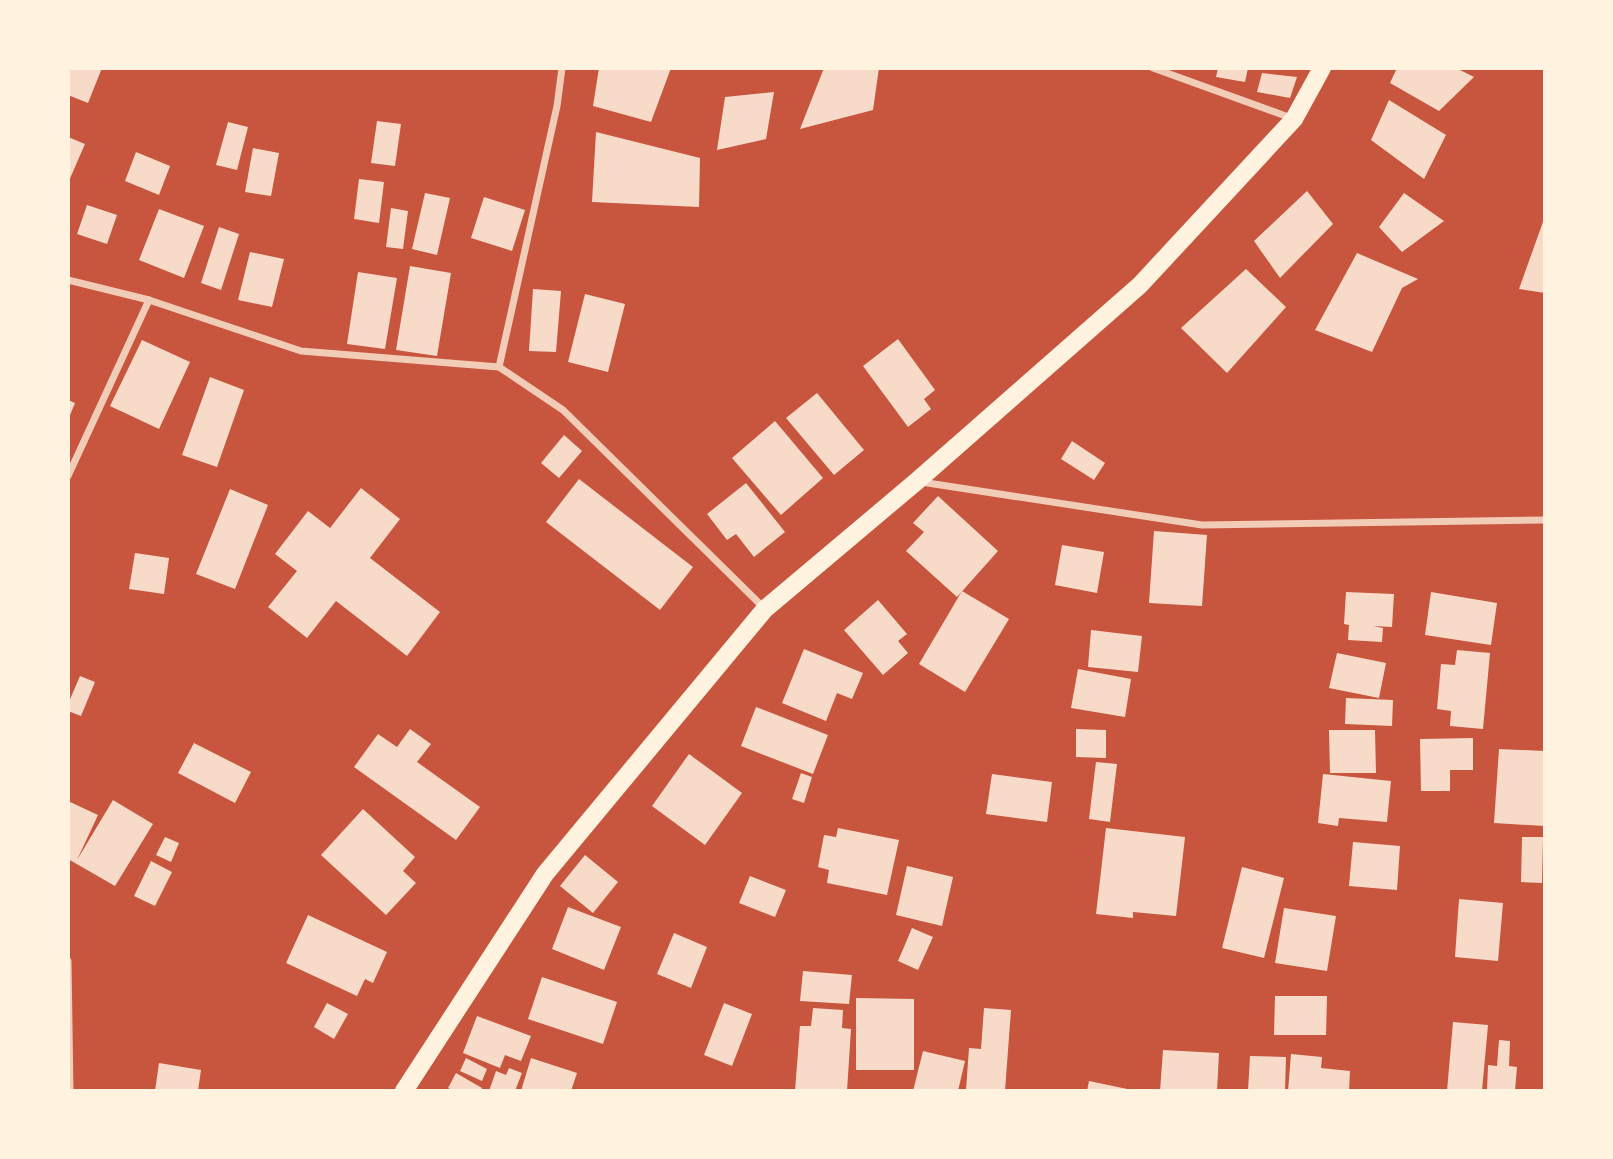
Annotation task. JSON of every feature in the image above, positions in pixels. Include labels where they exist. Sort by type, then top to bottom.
[{"type":"main road","points":[[404,1091],[545,874],[765,609],[917,481],[1140,285],[1294,119],[1322,68]]},
{"type":"street","points":[[499,367],[557,106],[562,68]]},
{"type":"street","points":[[1153,68],[1294,119]]},
{"type":"street","points":[[68,280],[149,300],[301,351],[499,367],[562,410],[765,609]]},
{"type":"street","points":[[68,476],[149,300]]},
{"type":"street","points":[[917,481],[1202,525],[1545,520]]},
{"type":"street","points":[[68,961],[70,1091]]},
{"type":"building","points":[[68,68],[102,68],[88,103],[68,95]]},
{"type":"building","points":[[599,68],[671,68],[651,122],[593,106]]},
{"type":"building","points":[[824,68],[879,68],[873,110],[800,129]]},
{"type":"building","points":[[1218,68],[1248,68],[1245,82],[1216,77]]},
{"type":"building","points":[[1397,68],[1456,68],[1474,77],[1439,111],[1390,83]]},
{"type":"building","points":[[1262,73],[1297,77],[1290,98],[1257,92]]},
{"type":"building","points":[[774,92],[766,139],[717,150],[725,97]]},
{"type":"building","points":[[1389,100],[1446,135],[1424,179],[1371,140]]},
{"type":"building","points":[[377,121],[401,124],[395,166],[371,163]]},
{"type":"building","points":[[228,122],[248,127],[237,170],[216,165]]},
{"type":"building","points":[[596,132],[700,158],[699,207],[592,202]]},
{"type":"building","points":[[68,137],[85,144],[68,183]]},
{"type":"building","points":[[253,148],[279,153],[271,196],[245,192]]},
{"type":"building","points":[[136,152],[170,166],[159,195],[125,181]]},
{"type":"building","points":[[359,179],[384,182],[379,223],[354,219]]},
{"type":"building","points":[[1307,191],[1333,224],[1280,278],[1254,241]]},
{"type":"building","points":[[425,193],[450,198],[437,255],[412,249]]},
{"type":"building","points":[[1404,193],[1444,221],[1402,252],[1379,227]]},
{"type":"building","points":[[484,197],[525,210],[512,251],[471,238]]},
{"type":"building","points":[[87,205],[117,215],[107,244],[77,234]]},
{"type":"building","points":[[391,208],[408,211],[403,249],[386,247]]},
{"type":"building","points":[[159,209],[204,226],[184,278],[139,260]]},
{"type":"building","points":[[1544,219],[1545,293],[1519,289]]},
{"type":"building","points":[[219,227],[239,234],[221,290],[201,283]]},
{"type":"building","points":[[250,252],[284,259],[272,307],[238,300]]},
{"type":"building","points":[[1357,253],[1418,279],[1402,288],[1372,352],[1315,330]]},
{"type":"building","points":[[410,266],[451,273],[437,356],[396,350]]},
{"type":"building","points":[[1246,269],[1286,307],[1227,373],[1181,328]]},
{"type":"building","points":[[358,272],[397,278],[385,349],[347,344]]},
{"type":"building","points":[[533,289],[561,291],[556,352],[529,351]]},
{"type":"building","points":[[585,294],[625,304],[608,372],[568,362]]},
{"type":"building","points":[[898,339],[935,390],[924,399],[931,409],[908,427],[863,366]]},
{"type":"building","points":[[142,340],[190,362],[159,429],[110,406]]},
{"type":"building","points":[[210,377],[244,390],[217,467],[182,455]]},
{"type":"building","points":[[817,393],[864,450],[834,475],[786,418]]},
{"type":"building","points":[[68,400],[75,403],[68,420]]},
{"type":"building","points":[[775,421],[823,478],[781,515],[732,458]]},
{"type":"building","points":[[564,435],[582,451],[559,478],[541,463]]},
{"type":"building","points":[[1072,441],[1105,463],[1094,480],[1061,459]]},
{"type":"building","points":[[579,479],[693,567],[660,610],[546,522]]},
{"type":"building","points":[[746,483],[785,532],[754,557],[736,534],[727,540],[707,514]]},
{"type":"building","points":[[361,488],[400,519],[370,558],[440,612],[407,656],[336,601],[307,638],[268,607],[297,571],[275,554],[308,511],[330,528]]},
{"type":"building","points":[[230,489],[268,505],[235,589],[196,574]]},
{"type":"building","points":[[938,496],[998,551],[957,597],[906,551],[924,532],[913,523]]},
{"type":"building","points":[[1154,531],[1207,535],[1202,606],[1149,603]]},
{"type":"building","points":[[1062,545],[1104,552],[1097,593],[1055,585]]},
{"type":"building","points":[[135,553],[169,558],[164,594],[129,589]]},
{"type":"building","points":[[962,591],[1009,619],[965,692],[919,664]]},
{"type":"building","points":[[1346,592],[1394,594],[1392,627],[1373,626],[1383,628],[1382,642],[1348,640],[1349,625],[1344,624]]},
{"type":"building","points":[[1431,592],[1497,603],[1491,645],[1425,635]]},
{"type":"building","points":[[878,600],[907,634],[898,641],[908,653],[883,675],[844,630]]},
{"type":"building","points":[[1091,630],[1142,636],[1138,672],[1088,667]]},
{"type":"building","points":[[804,649],[863,673],[852,699],[837,693],[826,721],[782,703]]},
{"type":"building","points":[[1457,650],[1490,653],[1483,729],[1450,726],[1451,711],[1437,709],[1441,664],[1455,665]]},
{"type":"building","points":[[1337,653],[1386,663],[1379,698],[1329,688]]},
{"type":"building","points":[[1078,669],[1131,679],[1125,717],[1071,708]]},
{"type":"building","points":[[80,676],[95,682],[81,716],[68,711],[68,704]]},
{"type":"building","points":[[1346,698],[1393,700],[1392,726],[1345,724]]},
{"type":"building","points":[[756,707],[828,735],[813,774],[741,746]]},
{"type":"building","points":[[410,729],[431,744],[417,762],[480,807],[456,840],[354,767],[378,734],[397,747]]},
{"type":"building","points":[[1076,729],[1106,730],[1106,758],[1076,757]]},
{"type":"building","points":[[1329,730],[1375,730],[1376,773],[1330,773]]},
{"type":"building","points":[[1473,738],[1473,770],[1450,770],[1450,791],[1421,791],[1420,739]]},
{"type":"building","points":[[194,743],[251,772],[235,803],[178,773]]},
{"type":"building","points":[[1499,749],[1545,751],[1545,826],[1494,823]]},
{"type":"building","points":[[689,754],[742,793],[705,845],[652,806]]},
{"type":"building","points":[[1096,762],[1117,764],[1110,822],[1089,819]]},
{"type":"building","points":[[801,773],[812,777],[804,803],[792,799]]},
{"type":"building","points":[[992,774],[1052,782],[1047,822],[986,814]]},
{"type":"building","points":[[1323,774],[1391,781],[1387,822],[1339,818],[1338,826],[1318,823]]},
{"type":"building","points":[[113,800],[153,824],[115,886],[68,859],[68,801],[98,815],[77,860]]},
{"type":"building","points":[[363,809],[415,857],[403,871],[416,883],[386,915],[321,855]]},
{"type":"building","points":[[838,828],[899,840],[887,895],[827,883],[829,870],[818,867],[824,835],[836,837]]},
{"type":"building","points":[[1106,828],[1185,837],[1176,916],[1133,912],[1133,918],[1096,914]]},
{"type":"building","points":[[165,837],[179,843],[171,862],[156,855]]},
{"type":"building","points":[[1522,837],[1543,837],[1542,883],[1521,882]]},
{"type":"building","points":[[1353,842],[1400,846],[1397,890],[1349,886]]},
{"type":"building","points":[[585,855],[618,882],[593,913],[560,886]]},
{"type":"building","points":[[151,861],[172,872],[155,906],[134,896]]},
{"type":"building","points":[[907,866],[953,877],[942,926],[896,915]]},
{"type":"building","points":[[1242,867],[1284,878],[1264,958],[1222,948]]},
{"type":"building","points":[[750,876],[786,890],[775,917],[739,903]]},
{"type":"building","points":[[1459,899],[1503,903],[1498,961],[1455,957]]},
{"type":"building","points":[[568,907],[621,927],[604,970],[552,949]]},
{"type":"building","points":[[1284,908],[1336,916],[1327,971],[1275,963]]},
{"type":"building","points":[[308,915],[387,952],[373,983],[365,979],[357,996],[286,963]]},
{"type":"building","points":[[912,928],[933,937],[918,970],[898,961]]},
{"type":"building","points":[[674,933],[707,947],[691,988],[657,974]]},
{"type":"building","points":[[803,971],[852,975],[849,1004],[800,1001]]},
{"type":"building","points":[[542,977],[617,1002],[603,1044],[528,1019]]},
{"type":"building","points":[[1275,996],[1327,996],[1326,1035],[1274,1035]]},
{"type":"building","points":[[856,998],[914,999],[914,1070],[856,1070]]},
{"type":"building","points":[[327,1003],[348,1014],[334,1039],[314,1027]]},
{"type":"building","points":[[724,1003],[752,1014],[732,1066],[704,1055]]},
{"type":"building","points":[[813,1008],[843,1010],[842,1028],[851,1029],[847,1091],[795,1091],[800,1026],[811,1026]]},
{"type":"building","points":[[984,1008],[1011,1010],[1005,1091],[966,1090],[969,1048],[981,1049]]},
{"type":"building","points":[[477,1016],[531,1036],[521,1061],[505,1055],[500,1068],[463,1053]]},
{"type":"building","points":[[1453,1022],[1488,1025],[1482,1091],[1447,1091]]},
{"type":"building","points":[[1499,1040],[1510,1041],[1509,1066],[1517,1067],[1515,1091],[1487,1091],[1488,1065],[1497,1066]]},
{"type":"building","points":[[1163,1050],[1219,1053],[1217,1091],[1160,1091]]},
{"type":"building","points":[[923,1051],[965,1061],[958,1091],[913,1091]]},
{"type":"building","points":[[1291,1054],[1322,1057],[1321,1068],[1350,1071],[1349,1091],[1288,1091]]},
{"type":"building","points":[[1250,1056],[1286,1057],[1285,1091],[1248,1091]]},
{"type":"building","points":[[466,1058],[487,1069],[482,1081],[460,1071]]},
{"type":"building","points":[[531,1058],[577,1073],[571,1091],[521,1091]]},
{"type":"building","points":[[159,1063],[201,1070],[198,1091],[155,1091]]},
{"type":"building","points":[[509,1068],[522,1073],[515,1091],[489,1091],[496,1071],[506,1075]]},
{"type":"building","points":[[456,1073],[482,1088],[481,1091],[453,1091],[448,1088]]},
{"type":"building","points":[[1089,1081],[1132,1090],[1132,1091],[1087,1091]]}]
